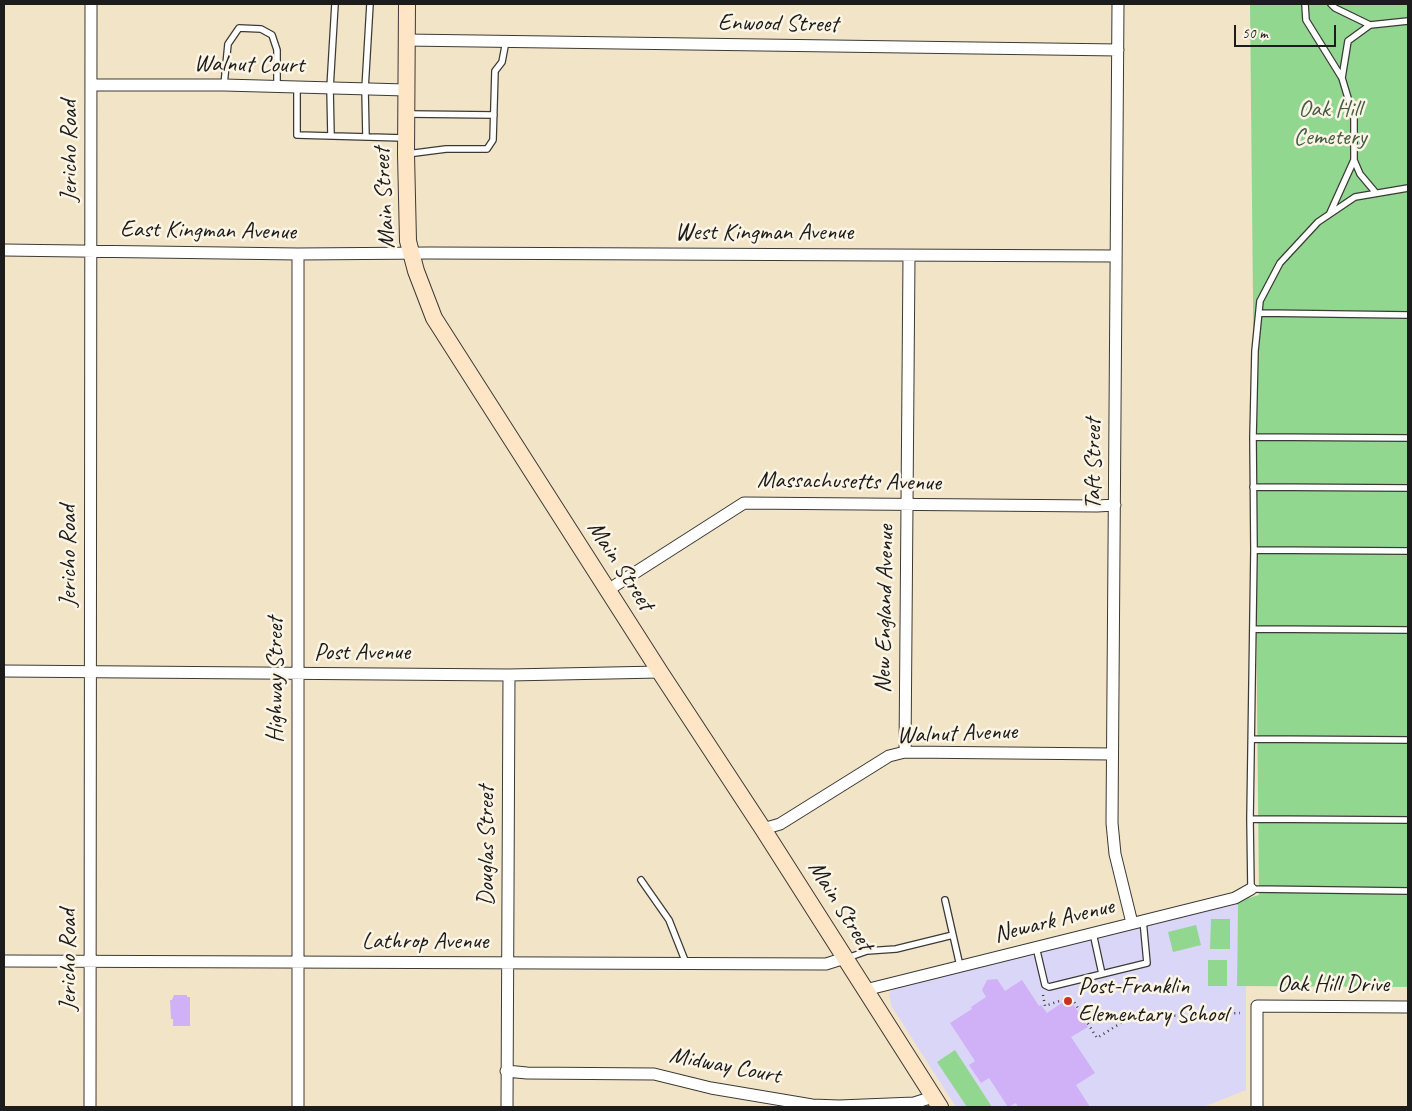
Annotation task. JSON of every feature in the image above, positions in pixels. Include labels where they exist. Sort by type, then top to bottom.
[{"type":"street","name":"Jericho Road","points":[[90,1107],[91,4]]},
{"type":"street","name":"Main Street","points":[[407,4],[407,226],[411,254],[416,271],[438,325],[936,1102]]},
{"type":"street","name":"Taft Street","points":[[1118,4],[1112,823],[1115,854],[1137,921]]},
{"type":"street","name":"Enwood Street","points":[[406,40],[1118,50]]},
{"type":"street","name":"Walnut Court","points":[[91,85],[224,85],[406,90]]},
{"type":"street","name":"East Kingman Avenue","points":[[4,250],[411,254]]},
{"type":"street","name":"Highway Street","points":[[298,254],[298,1107]]},
{"type":"street","name":"West Kingman Avenue","points":[[411,254],[1116,256]]},
{"type":"street","name":"New England Avenue","points":[[905,752],[909,256]]},
{"type":"street","name":"Massachusetts Avenue","points":[[608,590],[744,503],[1115,505]]},
{"type":"street","name":"Post Avenue","points":[[4,671],[509,675],[660,672]]},
{"type":"street","name":"Douglas Street","points":[[507,1107],[509,675]]},
{"type":"street","name":"Walnut Avenue","points":[[763,830],[780,824],[890,756],[905,752],[1112,754]]},
{"type":"street","name":"Newark Avenue","points":[[865,990],[1235,898],[1251,889]]},
{"type":"street","name":"Lathrop Avenue","points":[[4,961],[826,964],[845,958]]},
{"type":"street","name":"Oak Hill Drive","points":[[1257,1107],[1257,1006],[1408,1007]]},
{"type":"street","name":"Midway Court","points":[[506,1071],[527,1073],[654,1074],[711,1088],[812,1105],[936,1102]]},
{"type":"lane","points":[[331,136],[330,88],[335,4]]},
{"type":"lane","points":[[366,137],[365,89],[370,4]]},
{"type":"lane","points":[[1305,4],[1306,20],[1342,78],[1354,118],[1354,160],[1360,174],[1376,193]]},
{"type":"lane","points":[[1332,4],[1335,8],[1370,25]]},
{"type":"lane","points":[[1342,78],[1348,41],[1370,25],[1408,21]]},
{"type":"lane","points":[[224,85],[228,44],[239,28],[261,29],[272,35],[277,50],[277,86]]},
{"type":"lane","points":[[406,154],[446,149],[487,149],[493,140],[495,71],[502,62],[506,41]]},
{"type":"lane","points":[[297,87],[297,136],[406,138]]},
{"type":"lane","points":[[406,114],[494,115]]},
{"type":"lane","points":[[1330,214],[1354,160]]},
{"type":"lane","points":[[1408,188],[1355,197],[1318,222],[1280,263],[1260,300],[1255,351],[1253,437],[1254,550],[1250,819],[1251,889],[1408,891]]},
{"type":"lane","points":[[1258,313],[1408,315]]},
{"type":"lane","points":[[1253,437],[1408,438]]},
{"type":"lane","points":[[1254,487],[1408,488]]},
{"type":"lane","points":[[1254,550],[1408,551]]},
{"type":"lane","points":[[1253,629],[1408,630]]},
{"type":"lane","points":[[1252,739],[1408,740]]},
{"type":"lane","points":[[1250,819],[1408,820]]},
{"type":"lane","points":[[641,880],[669,920],[686,963]]},
{"type":"lane","points":[[945,900],[960,966]]},
{"type":"lane","points":[[1036,947],[1046,986],[1147,963],[1137,921]]},
{"type":"lane","points":[[1094,933],[1102,974]]},
{"type":"lane","points":[[845,958],[867,951],[896,949],[953,935]]},
{"type":"path","points":[[1041,988],[1045,1006],[1071,997],[1097,1038],[1124,1021],[1141,1017],[1240,1013]]},
{"type":"shaded area","name":"Post-Franklin Elementary School","points":[[1238,901],[1237,986],[1246,986],[1246,1090],[1203,1107],[956,1107],[892,1007],[889,994],[894,988]]},
{"type":"green space","name":"Oak Hill Cemetery","points":[[1250,4],[1408,4],[1408,987],[1237,986],[1238,901],[1259,895]]},
{"type":"green space","points":[[1211,919],[1230,919],[1230,949],[1210,949]]},
{"type":"green space","points":[[1196,925],[1201,945],[1173,952],[1168,932]]},
{"type":"green space","points":[[1208,960],[1227,960],[1227,986],[1208,986]]},
{"type":"green space","points":[[955,1050],[992,1107],[967,1107],[937,1062]]},
{"type":"building","points":[[997,979],[1005,991],[1022,980],[1039,1006],[1041,1005],[1047,1013],[1069,998],[1088,1027],[1071,1037],[1095,1073],[1076,1085],[1090,1107],[1018,1107],[1016,1103],[1008,1107],[989,1078],[981,1083],[969,1065],[975,1061],[950,1023],[972,1009],[971,1007],[986,997],[982,990],[987,980]]},
{"type":"building","points":[[174,995],[187,995],[187,997],[190,997],[190,1026],[173,1026],[170,1000],[172,1000]]},
{"type":"place","name":"Post-Franklin Elementary School","points":[[1068,1001]]}]
